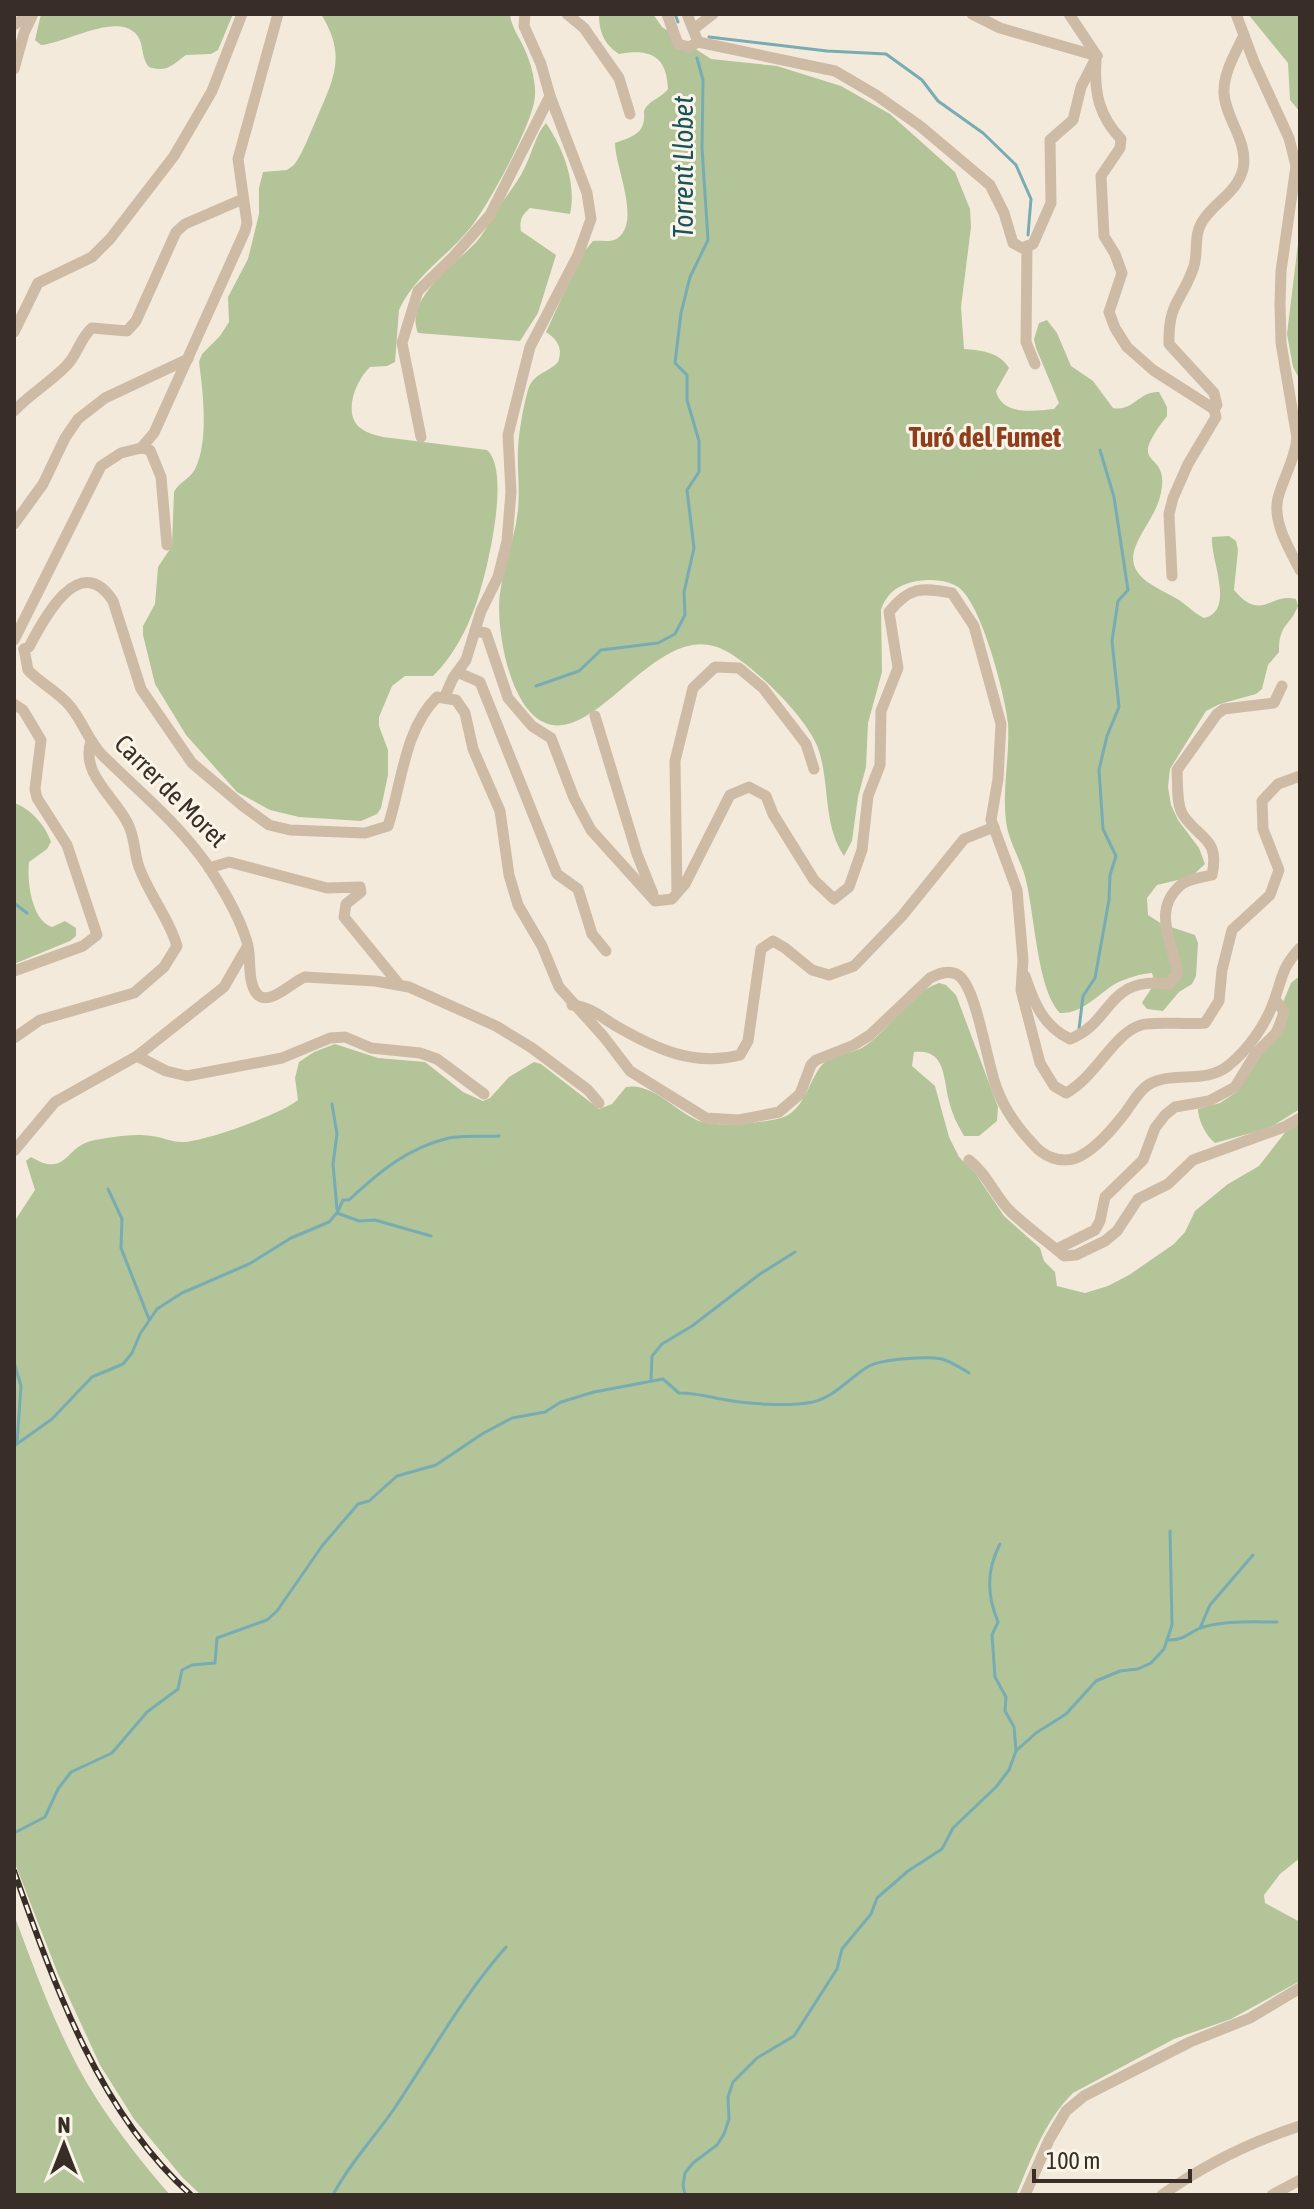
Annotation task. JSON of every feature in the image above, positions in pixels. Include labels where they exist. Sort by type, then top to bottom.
[{"type":"street","points":[[14,25],[31,14]]},
{"type":"street","points":[[14,69],[31,14]]},
{"type":"street","points":[[14,332],[38,283],[92,257],[110,239],[174,156],[212,91],[242,14]]},
{"type":"street","points":[[141,448],[154,433],[245,231],[247,223],[238,159],[278,14]]},
{"type":"street","points":[[445,696],[466,660],[481,611],[498,577],[507,541],[511,492],[508,435],[530,347],[578,255],[591,219],[587,193],[541,64],[524,26],[525,14]]},
{"type":"street","points":[[567,14],[584,28],[619,78],[630,114]]},
{"type":"street","points":[[667,14],[678,44],[689,47],[698,42],[835,71],[876,95],[920,126],[990,185],[1004,213],[1013,243],[1022,248],[1033,244],[1051,203],[1050,140],[1073,120],[1081,87],[1097,56]]},
{"type":"street","points":[[687,14],[698,42]]},
{"type":"street","points":[[695,28],[713,14]]},
{"type":"street","points":[[972,14],[1000,28],[1097,56]]},
{"type":"street","points":[[1069,14],[1097,56],[1099,105],[1106,124],[1121,139],[1120,148],[1101,176],[1104,236],[1122,273],[1109,312],[1127,347],[1153,370],[1214,409]]},
{"type":"street","points":[[1236,14],[1289,138],[1296,166],[1281,271],[1280,304],[1281,343],[1297,438],[1277,510],[1279,522],[1300,570]]},
{"type":"street","points":[[1172,576],[1171,506],[1188,464],[1216,417],[1214,409],[1217,405],[1214,393],[1169,344],[1171,312],[1193,269],[1197,251],[1196,235],[1201,223],[1229,194],[1241,174],[1243,151],[1224,95],[1229,70],[1244,35]]},
{"type":"street","points":[[421,437],[402,343],[418,291],[490,215],[550,96]]},
{"type":"street","points":[[14,411],[30,394],[70,363],[83,336],[92,328],[127,331],[136,321],[176,232],[185,224],[243,199]]},
{"type":"street","points":[[1027,246],[1026,342],[1035,364]]},
{"type":"street","points":[[14,524],[43,484],[65,438],[78,419],[105,398],[188,359]]},
{"type":"street","points":[[14,640],[101,466],[121,453],[141,448],[150,450],[161,477],[167,545]]},
{"type":"street","points":[[19,649],[29,647],[43,620],[65,593],[84,582],[97,582],[113,601],[141,689],[192,763],[269,825],[290,830],[365,833],[388,826],[422,712],[437,697],[456,700],[465,713],[473,749],[500,811],[509,875],[518,905],[542,946],[559,987],[639,1079],[706,1118],[739,1120],[779,1112],[800,1094],[816,1060],[870,1035],[930,978],[951,972],[959,975],[970,992],[996,1087],[1011,1120],[1036,1149],[1064,1161],[1084,1153],[1098,1142],[1147,1086],[1159,1080],[1213,1074],[1228,1067],[1266,1019],[1284,967],[1300,948]]},
{"type":"street","points":[[655,901],[672,899],[685,884],[730,795],[749,787],[766,796],[773,814],[814,880],[834,899],[849,887],[862,850],[868,796],[880,765],[881,711],[898,668],[889,612],[903,595],[930,588],[952,593],[974,626],[1001,724],[998,779],[991,820],[1017,890],[1023,972],[1021,990],[1040,1063],[1054,1086],[1066,1093],[1095,1070],[1122,1036],[1141,1025],[1205,1023],[1219,1001],[1222,970],[1232,930],[1270,895],[1279,870],[1263,829],[1262,801],[1278,784],[1300,776]]},
{"type":"street","points":[[475,631],[486,633],[508,698],[532,726],[551,738],[574,798],[591,830],[655,901]]},
{"type":"street","name":"Carrer de Moret","points":[[19,649],[28,670],[71,706],[91,741],[162,812],[209,868],[229,862],[327,888],[360,887],[361,892],[346,904],[344,917],[398,983],[496,1026],[532,1048],[588,1090],[599,1103]]},
{"type":"street","points":[[677,893],[675,761],[693,688],[715,667],[739,668],[763,688],[806,744],[814,769]]},
{"type":"street","points":[[457,672],[480,682],[557,874],[578,889],[592,934],[606,951]]},
{"type":"street","points":[[1023,972],[1033,1001],[1045,1021],[1070,1039],[1084,1034],[1127,989],[1148,981],[1169,984],[1178,973],[1165,931],[1164,914],[1171,898],[1184,883],[1212,875],[1216,857],[1208,842],[1181,813],[1177,770],[1217,714],[1224,709],[1274,703],[1282,686]]},
{"type":"street","points":[[14,704],[23,710],[41,740],[35,789],[37,798],[67,845],[97,935],[83,946],[14,971]]},
{"type":"street","points":[[595,716],[637,854],[655,901]]},
{"type":"street","points":[[14,1038],[40,1020],[134,993],[164,967],[177,946],[172,930],[139,868],[129,825],[92,770],[88,750],[91,741]]},
{"type":"street","points":[[572,1005],[594,1011],[639,1040],[691,1059],[721,1060],[740,1055],[748,1041],[761,949],[773,941],[812,970],[829,975],[854,966],[902,916],[964,839],[994,827]]},
{"type":"street","points":[[209,868],[238,918],[248,944],[253,987],[257,994],[270,998],[297,979],[305,977],[398,983]]},
{"type":"street","points":[[14,1151],[55,1102],[137,1056],[224,987],[248,944]]},
{"type":"street","points":[[1057,1249],[1095,1230],[1105,1197],[1143,1160],[1155,1128],[1165,1115],[1175,1107],[1209,1101],[1235,1087],[1256,1053],[1278,1031],[1284,1012],[1275,999]]},
{"type":"street","points":[[137,1056],[166,1071],[187,1076],[282,1058],[330,1038],[345,1037],[371,1048],[420,1053],[437,1059],[484,1094]]},
{"type":"street","points":[[969,1160],[981,1169],[1005,1206],[1064,1256],[1076,1255],[1105,1241],[1117,1231],[1138,1199],[1168,1184],[1193,1160],[1284,1127],[1300,1118]]},
{"type":"street","points":[[1025,2195],[1049,2140],[1066,2111],[1084,2096],[1190,2042],[1250,2018],[1300,1988]]},
{"type":"street","points":[[1162,2195],[1208,2165],[1259,2140],[1300,2126]]},
{"type":"street","points":[[1272,2195],[1300,2180]]},
{"type":"green space","points":[[41,14],[233,14],[218,50],[211,54],[186,55],[169,67],[160,69],[149,67],[137,36],[125,27],[102,28],[41,45],[35,40]]},
{"type":"green space","points":[[321,14],[510,14],[528,58],[535,89],[527,123],[488,201],[462,238],[422,276],[399,310],[395,362],[370,367],[353,396],[354,421],[365,431],[383,437],[487,450],[494,462],[497,480],[490,550],[471,616],[452,653],[433,676],[405,676],[392,686],[379,717],[388,750],[388,775],[381,808],[377,814],[361,821],[299,817],[270,810],[237,792],[186,735],[155,684],[143,635],[143,626],[155,604],[158,567],[172,546],[174,492],[195,469],[202,445],[204,416],[199,362],[229,322],[228,297],[248,259],[259,214],[259,188],[263,172],[287,170],[294,165],[332,79],[336,55],[334,42]]},
{"type":"green space","points":[[599,14],[653,14],[662,27],[711,59],[777,66],[841,86],[890,114],[955,172],[970,209],[971,227],[961,307],[964,349],[989,353],[1000,358],[1009,368],[996,391],[999,399],[1005,405],[1020,410],[1054,409],[1059,403],[1034,339],[1039,323],[1047,320],[1057,333],[1071,366],[1093,381],[1113,408],[1126,407],[1146,395],[1159,392],[1167,407],[1167,416],[1155,433],[1148,452],[1159,467],[1162,486],[1156,509],[1133,555],[1138,573],[1204,618],[1213,613],[1220,595],[1212,537],[1229,536],[1236,541],[1238,550],[1234,590],[1244,600],[1259,606],[1279,599],[1296,599],[1298,606],[1283,631],[1279,652],[1268,665],[1262,689],[1256,694],[1206,711],[1170,769],[1168,787],[1171,805],[1199,848],[1205,864],[1191,877],[1157,885],[1147,898],[1148,915],[1162,924],[1195,935],[1198,943],[1196,976],[1192,984],[1179,992],[1163,1011],[1147,1009],[1142,1003],[1153,985],[1152,973],[1119,982],[1089,1003],[1068,1012],[1060,1013],[1052,1001],[1041,967],[1028,888],[1006,821],[1008,723],[1002,692],[975,610],[967,596],[955,585],[932,580],[905,584],[893,591],[884,602],[881,610],[882,672],[868,723],[866,767],[852,841],[844,856],[833,831],[822,765],[814,738],[780,695],[726,651],[703,644],[680,648],[657,661],[593,712],[572,723],[552,725],[538,719],[525,706],[508,669],[499,608],[518,510],[518,449],[526,397],[533,380],[558,362],[558,345],[546,332],[582,254],[593,241],[615,240],[624,230],[627,206],[615,143],[641,129],[645,108],[668,89],[664,69],[655,57],[640,52],[619,54],[606,42],[601,32]]},
{"type":"green space","points":[[1248,14],[1300,14],[1300,112],[1290,100],[1288,63]]},
{"type":"green space","points":[[546,123],[567,166],[572,202],[570,214],[530,208],[521,221],[521,231],[556,255],[538,313],[520,341],[418,333],[415,320],[425,294],[481,236],[522,173]]},
{"type":"green space","points":[[1300,227],[1300,380],[1293,367],[1287,334]]},
{"type":"green space","points":[[14,803],[37,818],[51,842],[47,849],[29,862],[30,889],[35,908],[45,923],[52,927],[65,921],[76,928],[76,936],[14,964]]},
{"type":"green space","points":[[1300,978],[1300,1109],[1269,1128],[1215,1143],[1203,1128],[1198,1109],[1220,1103],[1238,1091],[1261,1055],[1291,983]]},
{"type":"green space","points":[[939,983],[946,985],[956,995],[998,1107],[997,1121],[979,1136],[964,1136],[952,1110],[938,1060],[924,1052],[914,1052],[912,1066],[935,1086],[949,1137],[959,1157],[975,1173],[1004,1216],[1040,1248],[1044,1261],[1055,1272],[1057,1286],[1085,1293],[1129,1275],[1174,1244],[1185,1232],[1195,1211],[1228,1184],[1259,1166],[1287,1130],[1300,1123],[1300,1858],[1280,1874],[1264,1895],[1265,1903],[1300,1922],[1300,1981],[1231,2019],[1174,2039],[1073,2093],[1054,2115],[1016,2195],[201,2195],[134,2119],[100,2065],[58,1974],[14,1861],[14,1222],[35,1190],[26,1161],[31,1157],[43,1163],[59,1163],[77,1148],[95,1140],[144,1135],[193,1141],[242,1126],[298,1100],[295,1078],[299,1062],[335,1044],[378,1058],[425,1062],[463,1092],[483,1101],[490,1098],[509,1077],[534,1062],[541,1064],[599,1109],[612,1104],[626,1087],[636,1087],[656,1094],[702,1122],[730,1124],[773,1120],[795,1109],[821,1066],[875,1039],[918,995]]},
{"type":"green space","points":[[14,1915],[51,2010],[85,2079],[124,2138],[170,2195],[14,2195]]},
{"type":"waterway","points":[[675,14],[678,22]]},
{"type":"waterway","points":[[709,37],[827,51],[886,54],[922,80],[938,101],[983,133],[1016,165],[1031,199],[1028,235]]},
{"type":"waterway","name":"Torrent Llobet","points":[[536,686],[579,671],[601,650],[658,643],[675,634],[685,615],[684,592],[694,548],[687,490],[699,472],[699,441],[687,400],[687,375],[675,363],[681,313],[690,277],[708,240],[702,148],[703,80],[697,58]]},
{"type":"waterway","points":[[1079,1029],[1083,996],[1095,978],[1109,900],[1110,875],[1116,856],[1103,829],[1099,770],[1107,736],[1119,707],[1112,641],[1118,601],[1128,590],[1114,497],[1100,450]]},
{"type":"waterway","points":[[14,903],[27,913]]},
{"type":"waterway","points":[[332,1104],[337,1134],[333,1164],[337,1209]]},
{"type":"waterway","points":[[14,1446],[52,1419],[92,1377],[123,1364],[157,1309],[182,1293],[249,1264],[291,1238],[329,1222],[343,1200],[349,1200],[383,1171],[420,1148],[455,1137],[499,1136]]},
{"type":"waterway","points":[[108,1189],[122,1219],[121,1248],[149,1319]]},
{"type":"waterway","points":[[337,1213],[359,1221],[375,1220],[431,1236]]},
{"type":"waterway","points":[[651,1381],[652,1356],[662,1344],[795,1252]]},
{"type":"waterway","points":[[14,1833],[45,1817],[58,1789],[71,1772],[112,1753],[147,1712],[178,1689],[182,1670],[192,1665],[215,1663],[217,1638],[267,1620],[277,1611],[322,1546],[358,1504],[369,1501],[397,1476],[436,1465],[512,1418],[545,1412],[561,1402],[594,1392],[663,1379],[679,1393],[742,1402],[792,1404],[821,1399],[869,1366],[884,1362],[942,1359],[969,1373]]},
{"type":"waterway","points":[[14,1362],[21,1386],[17,1443]]},
{"type":"waterway","points":[[685,2195],[685,2173],[717,2145],[724,2134],[733,2082],[757,2058],[794,2036],[837,1969],[842,1949],[871,1914],[877,1898],[908,1871],[942,1849],[953,1828],[996,1787],[1009,1770],[1016,1751],[1036,1733],[1066,1714],[1096,1681],[1151,1663],[1164,1649],[1172,1625],[1170,1531]]},
{"type":"waterway","points":[[1000,1544],[990,1573],[992,1602],[998,1622],[992,1635],[995,1677],[1006,1697],[1005,1711],[1014,1727],[1016,1751]]},
{"type":"waterway","points":[[1200,1628],[1210,1605],[1253,1555]]},
{"type":"waterway","points":[[1169,1640],[1216,1624],[1277,1622]]},
{"type":"waterway","points":[[333,2195],[461,2006],[506,1947]]},
{"type":"railway","points":[[14,1871],[63,2002],[105,2086],[130,2126],[191,2195]]},
{"type":"district","name":"Turó del Fumet","points":[[985,437]]}]
